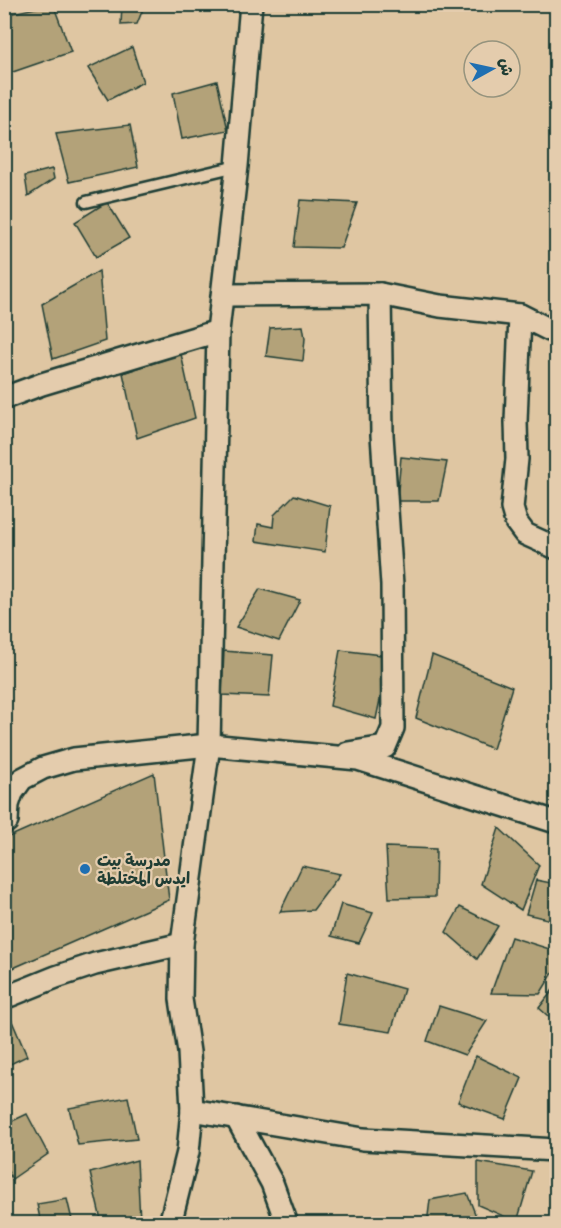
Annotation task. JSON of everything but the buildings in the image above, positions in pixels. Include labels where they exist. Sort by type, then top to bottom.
[{"type":"street","points":[[170,1224],[188,1152],[192,1110],[189,1052],[181,999],[182,944],[209,745],[218,331],[224,295],[251,4]]},
{"type":"street","points":[[224,295],[380,294],[440,306],[520,315],[556,333]]},
{"type":"street","points":[[358,759],[348,753],[385,747],[393,728],[392,585],[382,435],[380,294]]},
{"type":"street","points":[[520,315],[517,459],[512,508],[516,522],[525,534],[556,548]]},
{"type":"street","points":[[4,398],[218,331]]},
{"type":"street","points":[[4,821],[7,821],[8,805],[12,793],[22,779],[43,768],[74,759],[209,745],[358,759],[556,822]]},
{"type":"street","points":[[4,998],[56,976],[95,964],[182,944]]},
{"type":"street","points":[[192,1110],[363,1139],[556,1150]]},
{"type":"street","points":[[236,1117],[272,1183],[287,1224]]},
{"type":"lane","points":[[86,202],[237,166]]},
{"type":"place","name":"مدرسة بيت ايدس المختلطة","points":[[85,869]]}]
